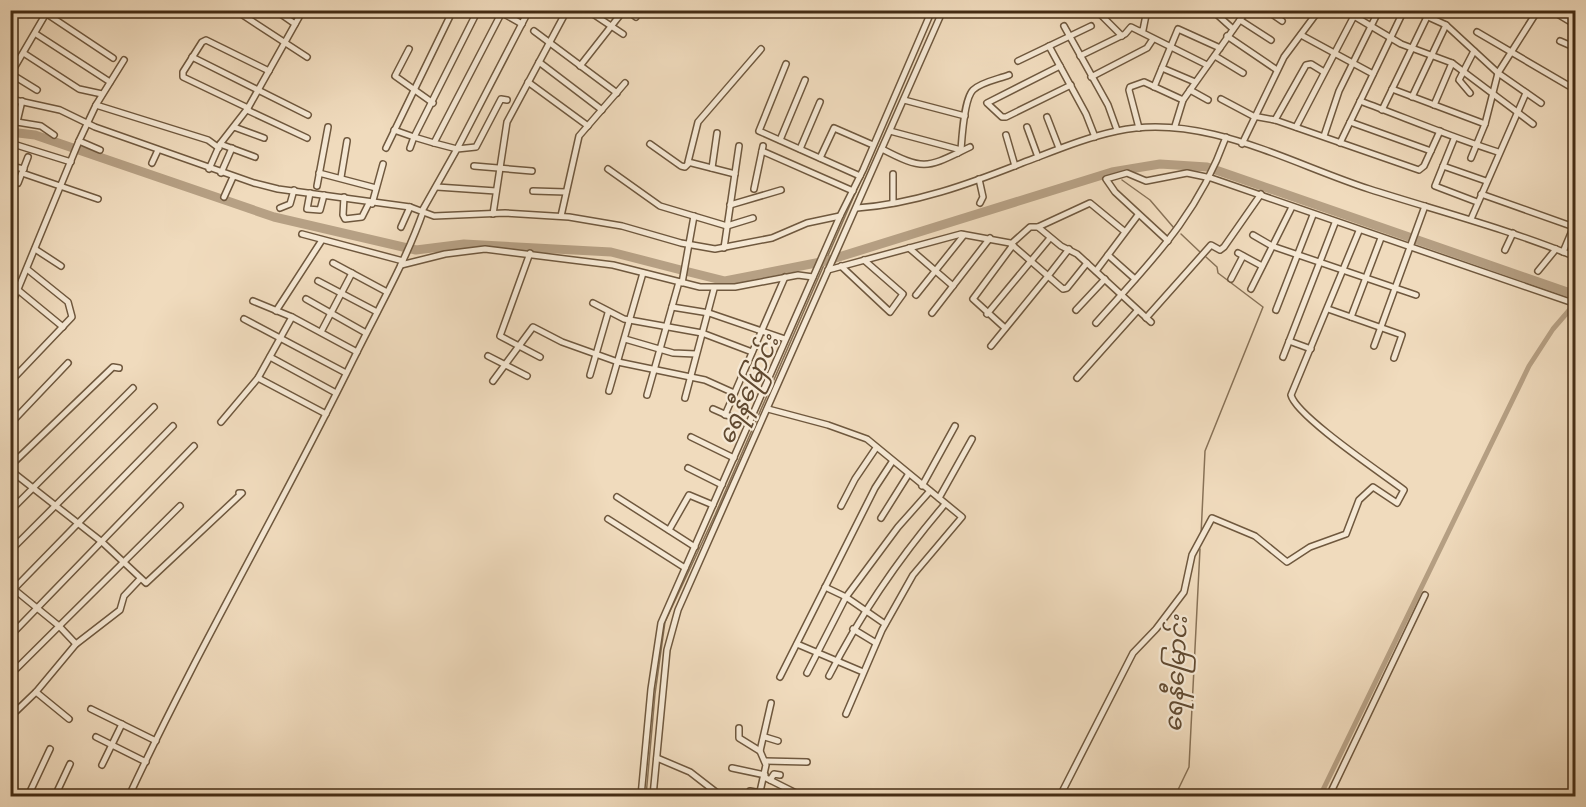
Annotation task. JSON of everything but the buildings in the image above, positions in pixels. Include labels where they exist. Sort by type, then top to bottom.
[{"type":"street","points":[[235,10],[307,57]]},
{"type":"street","points":[[275,10],[295,24]]},
{"type":"street","points":[[209,169],[220,146],[258,91],[303,10]]},
{"type":"street","points":[[386,148],[453,10]]},
{"type":"street","points":[[410,148],[478,10]]},
{"type":"street","points":[[129,796],[402,263],[422,211],[437,187],[529,10]]},
{"type":"street","points":[[492,214],[507,122],[567,10]]},
{"type":"street","points":[[587,10],[623,34]]},
{"type":"street","points":[[580,66],[626,10],[636,16]]},
{"type":"street","points":[[653,796],[667,650],[671,630],[943,10]]},
{"type":"street","points":[[1140,31],[1143,30],[1148,10]]},
{"type":"street","points":[[1212,10],[1233,29]]},
{"type":"street","points":[[1266,10],[1282,21]]},
{"type":"street","points":[[1242,144],[1253,116],[1277,70],[1319,10]]},
{"type":"street","points":[[1324,136],[1339,91],[1379,10]]},
{"type":"street","points":[[1340,143],[1404,10]]},
{"type":"street","points":[[1413,10],[1446,25],[1498,73],[1541,103]]},
{"type":"street","points":[[1471,159],[1485,124],[1498,73],[1538,10]]},
{"type":"street","points":[[1551,10],[1575,25]]},
{"type":"street","points":[[434,143],[500,11],[522,24]]},
{"type":"street","points":[[642,796],[651,689],[661,623],[931,11]]},
{"type":"street","points":[[1175,126],[1183,100],[1247,11]]},
{"type":"street","points":[[37,90],[11,74],[25,54],[47,12],[113,58]]},
{"type":"street","points":[[1101,15],[1122,36]]},
{"type":"street","points":[[1296,127],[1353,16],[1411,48],[1452,63],[1491,95],[1533,124]]},
{"type":"street","points":[[1382,110],[1427,16]]},
{"type":"street","points":[[1240,20],[1271,40]]},
{"type":"street","points":[[1412,97],[1446,25]]},
{"type":"street","points":[[1064,26],[1108,105],[1117,130]]},
{"type":"street","points":[[1018,61],[1091,26]]},
{"type":"street","points":[[1080,56],[1122,36],[1131,27],[1166,47],[1208,65]]},
{"type":"street","points":[[1154,87],[1162,68],[1166,47],[1178,29],[1220,48]]},
{"type":"street","points":[[534,32],[617,93]]},
{"type":"street","points":[[1477,32],[1575,90]]},
{"type":"street","points":[[36,34],[110,82]]},
{"type":"street","points":[[1300,35],[1373,74]]},
{"type":"street","points":[[1227,36],[1277,70]]},
{"type":"street","points":[[1091,77],[1147,48],[1153,39]]},
{"type":"street","points":[[269,71],[206,40],[182,74],[183,77],[308,138]]},
{"type":"street","points":[[1560,41],[1575,48]]},
{"type":"street","points":[[1049,46],[1071,85],[1095,136]]},
{"type":"street","points":[[409,49],[395,76],[433,103]]},
{"type":"street","points":[[650,144],[681,166],[684,167],[689,163],[698,122],[761,50]]},
{"type":"street","points":[[1470,93],[1459,83],[1473,51]]},
{"type":"street","points":[[25,54],[79,89],[102,94]]},
{"type":"street","points":[[1215,56],[1243,73]]},
{"type":"street","points":[[192,57],[308,115]]},
{"type":"street","points":[[10,306],[87,123],[124,60]]},
{"type":"street","points":[[539,62],[602,110]]},
{"type":"street","points":[[1434,105],[1452,63]]},
{"type":"street","points":[[786,64],[759,131],[860,176]]},
{"type":"street","points":[[1275,120],[1306,65],[1311,64],[1324,72]]},
{"type":"street","points":[[1060,66],[987,103],[988,107],[1002,117],[1006,117],[1071,85]]},
{"type":"street","points":[[1162,68],[1195,82]]},
{"type":"street","points":[[960,151],[965,116],[974,90],[1009,75]]},
{"type":"street","points":[[780,140],[804,80]]},
{"type":"street","points":[[1139,128],[1129,88],[1142,81],[1183,100]]},
{"type":"street","points":[[528,82],[588,126]]},
{"type":"street","points":[[561,216],[579,136],[625,83]]},
{"type":"street","points":[[1392,89],[1485,124]]},
{"type":"street","points":[[1190,90],[1208,100]]},
{"type":"street","points":[[1471,219],[1498,152],[1526,93]]},
{"type":"street","points":[[10,99],[60,110],[87,123],[158,150],[254,183],[344,197],[371,204],[410,207],[434,216],[492,214],[561,216],[622,226],[688,245],[724,248],[772,238],[807,223],[840,216]]},
{"type":"street","points":[[394,130],[457,149],[476,147],[501,99],[507,100]]},
{"type":"street","points":[[1221,99],[1253,116],[1275,120],[1419,170],[1422,170],[1440,131]]},
{"type":"street","points":[[904,100],[965,116]]},
{"type":"street","points":[[22,101],[17,122],[41,126],[54,135]]},
{"type":"street","points":[[1360,101],[1440,131],[1455,139],[1498,152]]},
{"type":"street","points":[[800,149],[820,102]]},
{"type":"street","points":[[96,105],[255,157]]},
{"type":"street","points":[[1047,117],[1059,148]]},
{"type":"street","points":[[1350,122],[1431,151]]},
{"type":"street","points":[[845,209],[855,212],[893,202],[922,198],[979,180],[1059,148],[1117,130],[1175,126],[1226,137],[1425,206],[1513,233],[1575,257]]},
{"type":"street","points":[[234,127],[264,138]]},
{"type":"street","points":[[317,186],[328,127]]},
{"type":"street","points":[[1027,127],[1038,157]]},
{"type":"street","points":[[820,158],[834,128],[873,145]]},
{"type":"street","points":[[890,131],[960,151]]},
{"type":"street","points":[[712,168],[717,133]]},
{"type":"street","points":[[1006,135],[1015,166]]},
{"type":"street","points":[[1096,323],[1168,242],[1211,178],[1226,137]]},
{"type":"street","points":[[1455,139],[1435,186],[1478,202]]},
{"type":"street","points":[[341,177],[347,141]]},
{"type":"street","points":[[10,143],[71,160]]},
{"type":"street","points":[[78,143],[100,150]]},
{"type":"street","points":[[724,248],[739,146]]},
{"type":"street","points":[[882,149],[907,162],[926,166],[970,147]]},
{"type":"street","points":[[221,173],[232,148]]},
{"type":"street","points":[[754,189],[762,148],[853,191]]},
{"type":"street","points":[[152,163],[158,150]]},
{"type":"street","points":[[18,183],[28,157]]},
{"type":"street","points":[[689,163],[735,174]]},
{"type":"street","points":[[344,197],[343,215],[345,219],[362,217],[371,204],[383,164]]},
{"type":"street","points":[[474,165],[532,171]]},
{"type":"street","points":[[10,166],[98,199]]},
{"type":"street","points":[[1443,166],[1486,181]]},
{"type":"street","points":[[608,169],[656,203],[727,226],[753,219]]},
{"type":"street","points":[[319,172],[376,188]]},
{"type":"street","points":[[1168,242],[1115,192],[1106,179],[1127,173],[1146,181],[1186,172],[1211,178],[1575,304]]},
{"type":"street","points":[[893,174],[893,202]]},
{"type":"street","points":[[224,197],[233,177]]},
{"type":"street","points":[[979,180],[983,197],[980,203]]},
{"type":"street","points":[[252,191],[254,183]]},
{"type":"street","points":[[437,187],[496,191]]},
{"type":"street","points":[[280,208],[290,204],[294,190]]},
{"type":"street","points":[[532,190],[566,192]]},
{"type":"street","points":[[730,205],[781,190]]},
{"type":"street","points":[[310,193],[307,208],[311,211],[320,210],[324,195]]},
{"type":"street","points":[[1038,227],[1087,263],[1149,320],[1211,245],[1220,250],[1224,247],[1261,194]]},
{"type":"street","points":[[1481,194],[1575,226],[1563,252]]},
{"type":"street","points":[[1005,328],[974,302],[974,297],[1012,245],[1030,227],[1038,227],[1090,203],[1124,231]]},
{"type":"street","points":[[1374,346],[1412,248],[1425,206]]},
{"type":"street","points":[[401,227],[410,207]]},
{"type":"street","points":[[1251,289],[1292,207]]},
{"type":"street","points":[[1096,271],[1138,215]]},
{"type":"street","points":[[1276,310],[1313,215]]},
{"type":"street","points":[[647,395],[672,307],[685,272],[694,216]]},
{"type":"street","points":[[1283,357],[1335,222]]},
{"type":"street","points":[[1060,796],[1133,653],[1156,629],[1184,592],[1192,555],[1212,518],[1255,536],[1287,562],[1310,547],[1346,534],[1359,500],[1373,487],[1396,503],[1404,490],[1332,436],[1292,400],[1291,396],[1359,231]]},
{"type":"street","points":[[1505,250],[1513,233]]},
{"type":"street","points":[[302,234],[402,263],[485,249],[613,265],[714,289],[785,277],[803,275],[813,277]]},
{"type":"street","points":[[830,267],[842,266],[964,234],[990,238],[1012,245],[1065,289],[1087,263]]},
{"type":"street","points":[[916,295],[964,234]]},
{"type":"street","points":[[1253,236],[1272,246],[1416,295]]},
{"type":"street","points":[[932,313],[990,238]]},
{"type":"street","points":[[987,314],[1050,238]]},
{"type":"street","points":[[1351,317],[1381,238]]},
{"type":"street","points":[[276,311],[322,240]]},
{"type":"street","points":[[909,248],[953,286]]},
{"type":"street","points":[[35,249],[61,266]]},
{"type":"street","points":[[991,346],[1069,249]]},
{"type":"street","points":[[1538,271],[1556,249]]},
{"type":"street","points":[[530,253],[500,336],[540,357]]},
{"type":"street","points":[[1231,279],[1241,254],[1262,266]]},
{"type":"street","points":[[1108,255],[1135,279]]},
{"type":"street","points":[[842,266],[890,312],[903,294],[864,260]]},
{"type":"street","points":[[333,263],[387,292]]},
{"type":"street","points":[[10,382],[72,316],[68,302],[27,269]]},
{"type":"street","points":[[321,332],[352,273]]},
{"type":"street","points":[[609,391],[643,273]]},
{"type":"street","points":[[725,415],[785,277]]},
{"type":"street","points":[[1076,310],[1105,279]]},
{"type":"street","points":[[318,281],[377,312]]},
{"type":"street","points":[[685,398],[702,333],[710,313],[714,289]]},
{"type":"street","points":[[18,290],[63,327]]},
{"type":"street","points":[[306,299],[366,333]]},
{"type":"street","points":[[253,301],[292,317],[357,352]]},
{"type":"street","points":[[593,303],[609,314],[666,328],[702,333],[752,352]]},
{"type":"street","points":[[672,307],[710,313],[785,339]]},
{"type":"street","points":[[1328,309],[1403,336],[1394,358]]},
{"type":"street","points":[[1077,378],[1137,311]]},
{"type":"street","points":[[590,375],[609,314]]},
{"type":"street","points":[[221,422],[258,378],[292,317]]},
{"type":"street","points":[[244,318],[346,373]]},
{"type":"street","points":[[493,381],[533,327],[562,342],[618,362],[705,380],[734,393]]},
{"type":"street","points":[[625,339],[673,353],[696,354]]},
{"type":"street","points":[[1289,341],[1311,349]]},
{"type":"street","points":[[488,356],[527,376]]},
{"type":"street","points":[[270,357],[336,393]]},
{"type":"street","points":[[10,424],[68,363]]},
{"type":"street","points":[[10,466],[90,386],[113,367],[119,368]]},
{"type":"street","points":[[258,378],[326,414]]},
{"type":"street","points":[[10,511],[133,388]]},
{"type":"street","points":[[10,551],[154,407]]},
{"type":"street","points":[[713,409],[747,424]]},
{"type":"street","points":[[768,409],[849,431],[867,439],[892,462],[960,515],[961,520],[913,575],[885,624],[846,714]]},
{"type":"street","points":[[76,644],[59,626],[12,589],[173,426]]},
{"type":"street","points":[[922,486],[955,426]]},
{"type":"street","points":[[691,437],[734,458]]},
{"type":"street","points":[[939,498],[972,439]]},
{"type":"street","points":[[10,636],[194,446]]},
{"type":"street","points":[[841,507],[855,479],[876,448]]},
{"type":"street","points":[[780,677],[875,488],[892,462]]},
{"type":"street","points":[[688,468],[722,485]]},
{"type":"street","points":[[10,470],[102,542],[146,583],[152,580],[242,493],[239,493]]},
{"type":"street","points":[[881,518],[908,475]]},
{"type":"street","points":[[807,673],[846,597],[898,527],[930,491]]},
{"type":"street","points":[[669,531],[689,495],[713,506]]},
{"type":"street","points":[[617,497],[695,547]]},
{"type":"street","points":[[829,676],[865,609],[900,558],[945,504]]},
{"type":"street","points":[[10,675],[180,506]]},
{"type":"street","points":[[608,519],[685,568]]},
{"type":"street","points":[[11,717],[36,692],[76,644],[120,610],[124,596],[140,579]]},
{"type":"street","points":[[825,587],[846,597],[885,624]]},
{"type":"street","points":[[1329,796],[1425,595]]},
{"type":"street","points":[[853,629],[876,643]]},
{"type":"street","points":[[797,644],[863,672]]},
{"type":"street","points":[[36,692],[69,719]]},
{"type":"street","points":[[760,751],[771,703]]},
{"type":"street","points":[[91,709],[156,741]]},
{"type":"street","points":[[102,765],[122,724]]},
{"type":"street","points":[[739,728],[739,738],[760,751],[765,761],[766,777],[760,795],[750,791]]},
{"type":"street","points":[[765,737],[778,741]]},
{"type":"street","points":[[96,738],[146,762]]},
{"type":"street","points":[[28,796],[50,749]]},
{"type":"street","points":[[657,758],[690,772],[721,796]]},
{"type":"street","points":[[765,761],[807,762]]},
{"type":"street","points":[[55,796],[70,764]]},
{"type":"street","points":[[732,768],[766,777],[802,796]]},
{"type":"street","points":[[766,777],[774,774],[780,775]]},
{"type":"waterway","points":[[10,132],[35,135],[274,217],[416,250],[464,244],[611,252],[681,270]]},
{"type":"waterway","points":[[689,272],[725,281],[826,261],[1112,172],[1160,164],[1207,167],[1576,295]]},
{"type":"waterway","name":"ရေနီမြောင်း","points":[[1122,180],[1150,200],[1174,228]]},
{"type":"waterway","name":"ရေနီမြောင်း","points":[[646,796],[655,694],[665,622],[715,515],[860,182]]},
{"type":"waterway","name":"ရေနီမြောင်း","points":[[1181,234],[1200,252]]},
{"type":"waterway","name":"ရေနီမြောင်း","points":[[1201,535],[1205,451],[1263,307],[1218,273],[1217,267],[1206,257]]},
{"type":"waterway","points":[[1320,796],[1529,366],[1553,329],[1572,307]]},
{"type":"waterway","name":"ရေနီမြောင်း","points":[[1175,796],[1189,767],[1200,549]]}]
